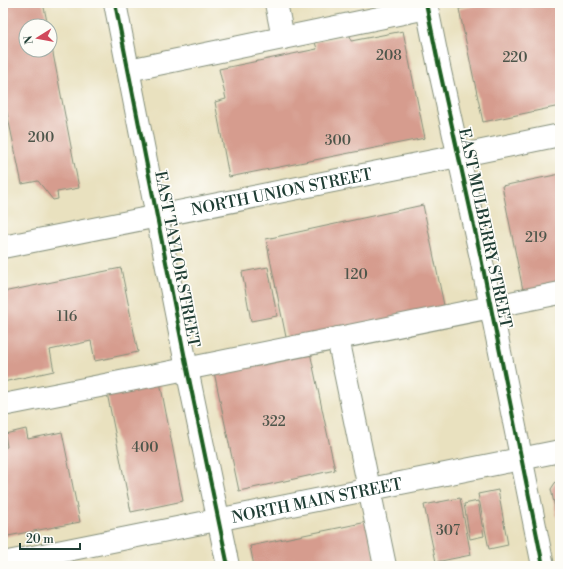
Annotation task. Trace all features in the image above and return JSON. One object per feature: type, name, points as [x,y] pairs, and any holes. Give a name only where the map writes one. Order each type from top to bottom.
[{"type":"street","name":"EAST TAYLOR STREET","points":[[115,3],[187,369],[228,566]]},
{"type":"street","points":[[276,3],[283,38]]},
{"type":"street","points":[[129,70],[283,38],[427,5]]},
{"type":"street","name":"EAST MULBERRY STREET","points":[[427,5],[491,307],[543,566]]},
{"type":"street","name":"NORTH UNION STREET","points":[[3,247],[560,135]]},
{"type":"street","points":[[3,405],[560,293]]},
{"type":"street","points":[[338,338],[385,566]]},
{"type":"street","name":"NORTH MAIN STREET","points":[[12,563],[560,451]]},
{"type":"building","points":[[3,3],[43,3],[46,18],[18,18],[18,58],[54,58],[79,188],[57,192],[58,199],[53,200],[38,181],[22,184],[3,94]]},
{"type":"building","points":[[487,3],[560,3],[560,106],[483,122],[459,9]]},
{"type":"building","points":[[403,31],[425,138],[229,177],[215,102],[226,99],[219,69],[317,49],[315,42],[350,35],[351,41]]},
{"type":"building","points":[[560,174],[560,288],[524,295],[502,186]]},
{"type":"building","points":[[423,205],[445,310],[287,342],[266,239]]},
{"type":"building","points":[[268,267],[277,316],[251,321],[242,272]]},
{"type":"building","points":[[121,268],[138,352],[95,361],[91,341],[50,350],[54,371],[3,382],[3,292]]},
{"type":"building","points":[[310,352],[335,470],[239,491],[214,372]]},
{"type":"building","points":[[160,382],[183,501],[131,512],[107,393]]},
{"type":"building","points":[[26,429],[28,439],[62,432],[80,522],[3,537],[3,448],[7,447],[5,434]]},
{"type":"building","points":[[560,479],[559,527],[551,489],[557,480]]},
{"type":"building","points":[[498,490],[508,545],[489,549],[478,494]]},
{"type":"building","points":[[460,498],[471,555],[436,562],[424,505]]},
{"type":"building","points":[[478,501],[484,536],[470,539],[464,504]]},
{"type":"building","points":[[367,522],[376,566],[254,566],[250,546]]},
{"type":"cycle path","points":[[115,3],[187,369],[228,566]]},
{"type":"cycle path","points":[[426,3],[481,258],[543,566]]}]
